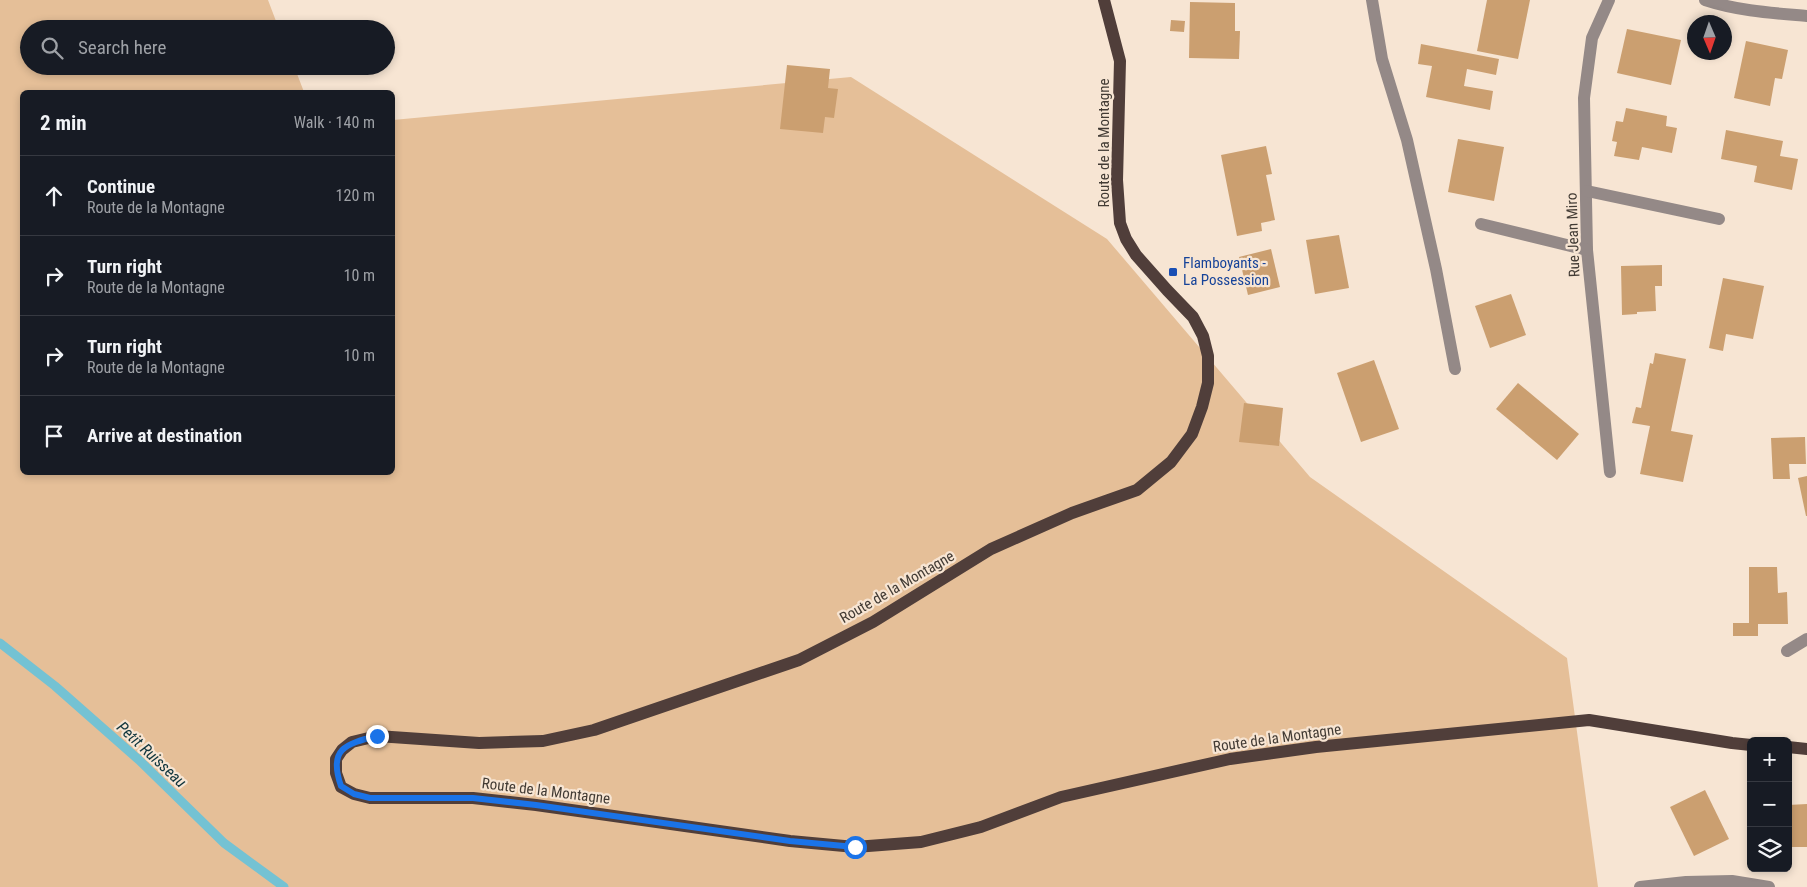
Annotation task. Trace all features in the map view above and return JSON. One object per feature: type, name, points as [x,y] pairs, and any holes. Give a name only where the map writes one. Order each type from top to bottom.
[{"type":"main road","name":"Route de la Montagne","points":[[1104,0],[1120,61],[1117,180],[1120,223],[1126,239],[1136,255],[1193,317],[1203,336],[1208,356],[1208,383],[1202,407],[1192,434],[1171,462],[1137,490],[1072,513],[992,549],[874,622],[799,660],[594,730],[543,741],[479,743],[377,736],[352,742],[342,750],[336,759],[336,773],[341,786],[354,794],[370,798],[473,798],[536,805],[790,841],[855,847],[921,842],[981,827],[1061,797],[1230,759],[1316,747],[1589,720],[1732,744],[1747,745]]},
{"type":"main road","points":[[1792,748],[1807,749]]},
{"type":"street","points":[[1372,0],[1382,59],[1407,140],[1434,260],[1455,370]]},
{"type":"street","name":"Rue Jean Miro","points":[[1609,0],[1592,38],[1584,98],[1587,250],[1610,472]]},
{"type":"street","points":[[1705,0],[1754,10],[1807,16]]},
{"type":"street","points":[[1587,191],[1719,219]]},
{"type":"street","points":[[1481,224],[1587,250]]},
{"type":"street","points":[[1787,651],[1807,639]]},
{"type":"street","points":[[1640,887],[1686,882],[1732,881],[1769,887]]},
{"type":"shaded area","points":[[0,0],[268,0],[276,20],[20,20],[20,75],[297,75],[303,90],[20,90],[20,475],[395,475],[395,120],[851,77],[1107,239],[1310,477],[1567,658],[1598,887],[0,887]]},
{"type":"building","points":[[1487,0],[1530,0],[1518,59],[1477,51]]},
{"type":"building","points":[[1190,2],[1235,3],[1235,31],[1240,31],[1239,59],[1189,58]]},
{"type":"building","points":[[1171,20],[1185,21],[1184,32],[1170,31]]},
{"type":"building","points":[[1627,29],[1681,40],[1671,85],[1617,73]]},
{"type":"building","points":[[1746,41],[1788,50],[1782,79],[1775,78],[1770,106],[1734,98]]},
{"type":"building","points":[[1421,44],[1499,59],[1496,75],[1467,69],[1464,86],[1493,91],[1490,110],[1426,97],[1432,66],[1418,64]]},
{"type":"building","points":[[787,65],[830,69],[828,88],[838,89],[834,118],[825,117],[823,133],[780,129]]},
{"type":"building","points":[[1626,108],[1667,116],[1666,126],[1677,128],[1672,153],[1642,147],[1639,160],[1614,156],[1617,142],[1612,141],[1616,121],[1623,122]]},
{"type":"building","points":[[1726,130],[1783,141],[1780,156],[1798,159],[1792,190],[1754,182],[1757,166],[1721,159]]},
{"type":"building","points":[[1458,139],[1504,147],[1494,201],[1448,192]]},
{"type":"building","points":[[1266,146],[1272,174],[1266,175],[1275,220],[1261,223],[1262,231],[1237,236],[1221,155]]},
{"type":"building","points":[[1339,235],[1349,288],[1315,294],[1306,240]]},
{"type":"building","points":[[1271,249],[1280,287],[1248,295],[1239,257]]},
{"type":"building","points":[[1662,265],[1662,286],[1655,286],[1656,311],[1622,315],[1621,266]]},
{"type":"building","points":[[1723,278],[1764,286],[1753,339],[1726,334],[1723,351],[1709,348]]},
{"type":"building","points":[[1511,294],[1526,335],[1490,348],[1475,306]]},
{"type":"building","points":[[1655,353],[1686,359],[1671,431],[1693,435],[1683,482],[1640,474],[1650,426],[1632,423],[1636,407],[1641,408],[1650,363],[1653,364]]},
{"type":"building","points":[[1374,360],[1399,429],[1361,442],[1337,373]]},
{"type":"building","points":[[1518,383],[1579,434],[1557,460],[1496,409]]},
{"type":"building","points":[[1244,403],[1283,408],[1279,446],[1239,442]]},
{"type":"building","points":[[1805,437],[1806,464],[1789,464],[1790,479],[1773,479],[1771,438]]},
{"type":"building","points":[[1807,476],[1807,516],[1806,516],[1798,478]]},
{"type":"building","points":[[1749,567],[1777,567],[1778,593],[1787,592],[1788,624],[1758,624],[1758,636],[1733,636],[1733,623],[1749,623]]},
{"type":"building","points":[[1705,790],[1729,839],[1694,856],[1670,807]]},
{"type":"building","points":[[1807,804],[1807,847],[1792,847],[1792,805]]},
{"type":"waterway","name":"Petit Ruisseau","points":[[0,643],[55,686],[139,760],[224,843],[284,887]]},
{"type":"place","name":"Flamboyants - La Possession","points":[[1173,272]]},
{"type":"route","points":[[377,736],[352,742],[342,750],[336,759],[336,773],[341,786],[354,794],[370,798],[473,798],[536,805],[790,841],[855,847]]}]
